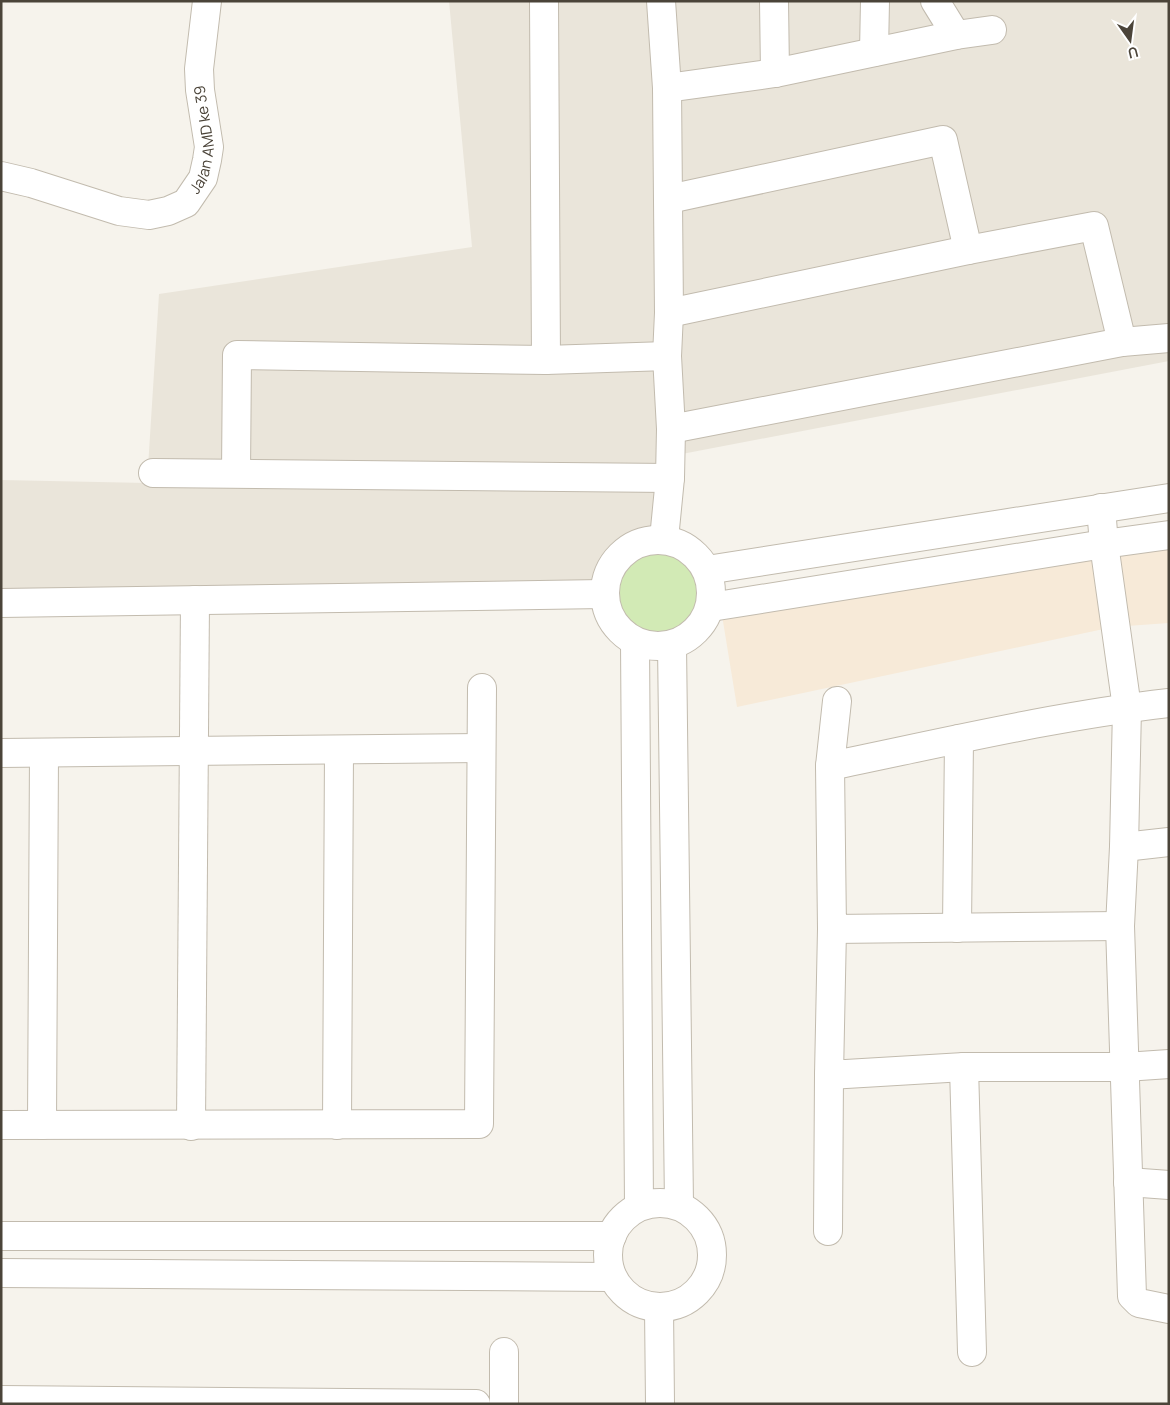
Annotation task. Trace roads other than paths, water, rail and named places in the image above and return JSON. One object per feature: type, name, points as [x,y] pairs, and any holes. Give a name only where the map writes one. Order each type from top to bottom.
[{"type":"street","name":"Jalan AMD ke 39","points":[[1,176],[31,183],[119,211],[149,215],[168,211],[186,203],[203,178],[207,160],[208,140],[200,90],[199,69],[207,1]]},
{"type":"street","points":[[544,1],[546,360]]},
{"type":"street","points":[[661,1],[667,88],[669,313],[666,356],[671,429],[670,478],[664,540]]},
{"type":"street","points":[[774,1],[775,74]]},
{"type":"street","points":[[874,52],[875,1]]},
{"type":"street","points":[[935,1],[956,35]]},
{"type":"street","points":[[667,88],[775,74],[956,35],[992,30]]},
{"type":"street","points":[[669,199],[943,140],[968,250]]},
{"type":"street","points":[[669,313],[968,250],[1094,226],[1122,342]]},
{"type":"street","points":[[671,429],[1122,342],[1169,338]]},
{"type":"street","points":[[236,474],[237,355],[546,360],[666,356]]},
{"type":"street","points":[[153,473],[670,478]]},
{"type":"street","points":[[707,570],[1169,498]]},
{"type":"street","points":[[1101,508],[1126,708],[1124,847],[1120,926],[1132,1296],[1139,1303],[1169,1309]]},
{"type":"street","points":[[711,607],[1169,535]]},
{"type":"street","points":[[664,540],[690,549],[707,570],[712,588],[711,607],[697,631],[672,645],[635,642],[612,622],[603,594],[612,564],[617,559],[634,544],[664,540]]},
{"type":"street","points":[[1,603],[603,594]]},
{"type":"street","points":[[191,1126],[196,600]]},
{"type":"street","points":[[635,642],[639,1206]]},
{"type":"street","points":[[672,645],[679,1205]]},
{"type":"street","points":[[1,1125],[479,1124],[482,688]]},
{"type":"street","points":[[828,1231],[832,928],[830,766],[837,701]]},
{"type":"street","points":[[830,766],[959,739],[1126,708],[1169,703]]},
{"type":"street","points":[[956,928],[959,739]]},
{"type":"street","points":[[1,754],[481,748]]},
{"type":"street","points":[[337,1125],[339,750]]},
{"type":"street","points":[[42,1125],[44,753]]},
{"type":"street","points":[[1124,847],[1169,842]]},
{"type":"street","points":[[832,928],[1120,926]]},
{"type":"street","points":[[829,1075],[964,1067],[1169,1064]]},
{"type":"street","points":[[964,1067],[972,1352]]},
{"type":"street","points":[[1128,1182],[1169,1185]]},
{"type":"street","points":[[659,1202],[679,1205],[702,1223],[713,1250],[710,1269],[708,1278],[688,1300],[659,1308],[631,1300],[611,1277],[606,1249],[617,1223],[639,1206],[659,1202]]},
{"type":"street","points":[[1,1236],[612,1236]]},
{"type":"street","points":[[1,1274],[611,1277]]},
{"type":"street","points":[[659,1308],[660,1404]]},
{"type":"street","points":[[504,1352],[504,1404]]},
{"type":"street","points":[[1,1400],[476,1404]]}]
